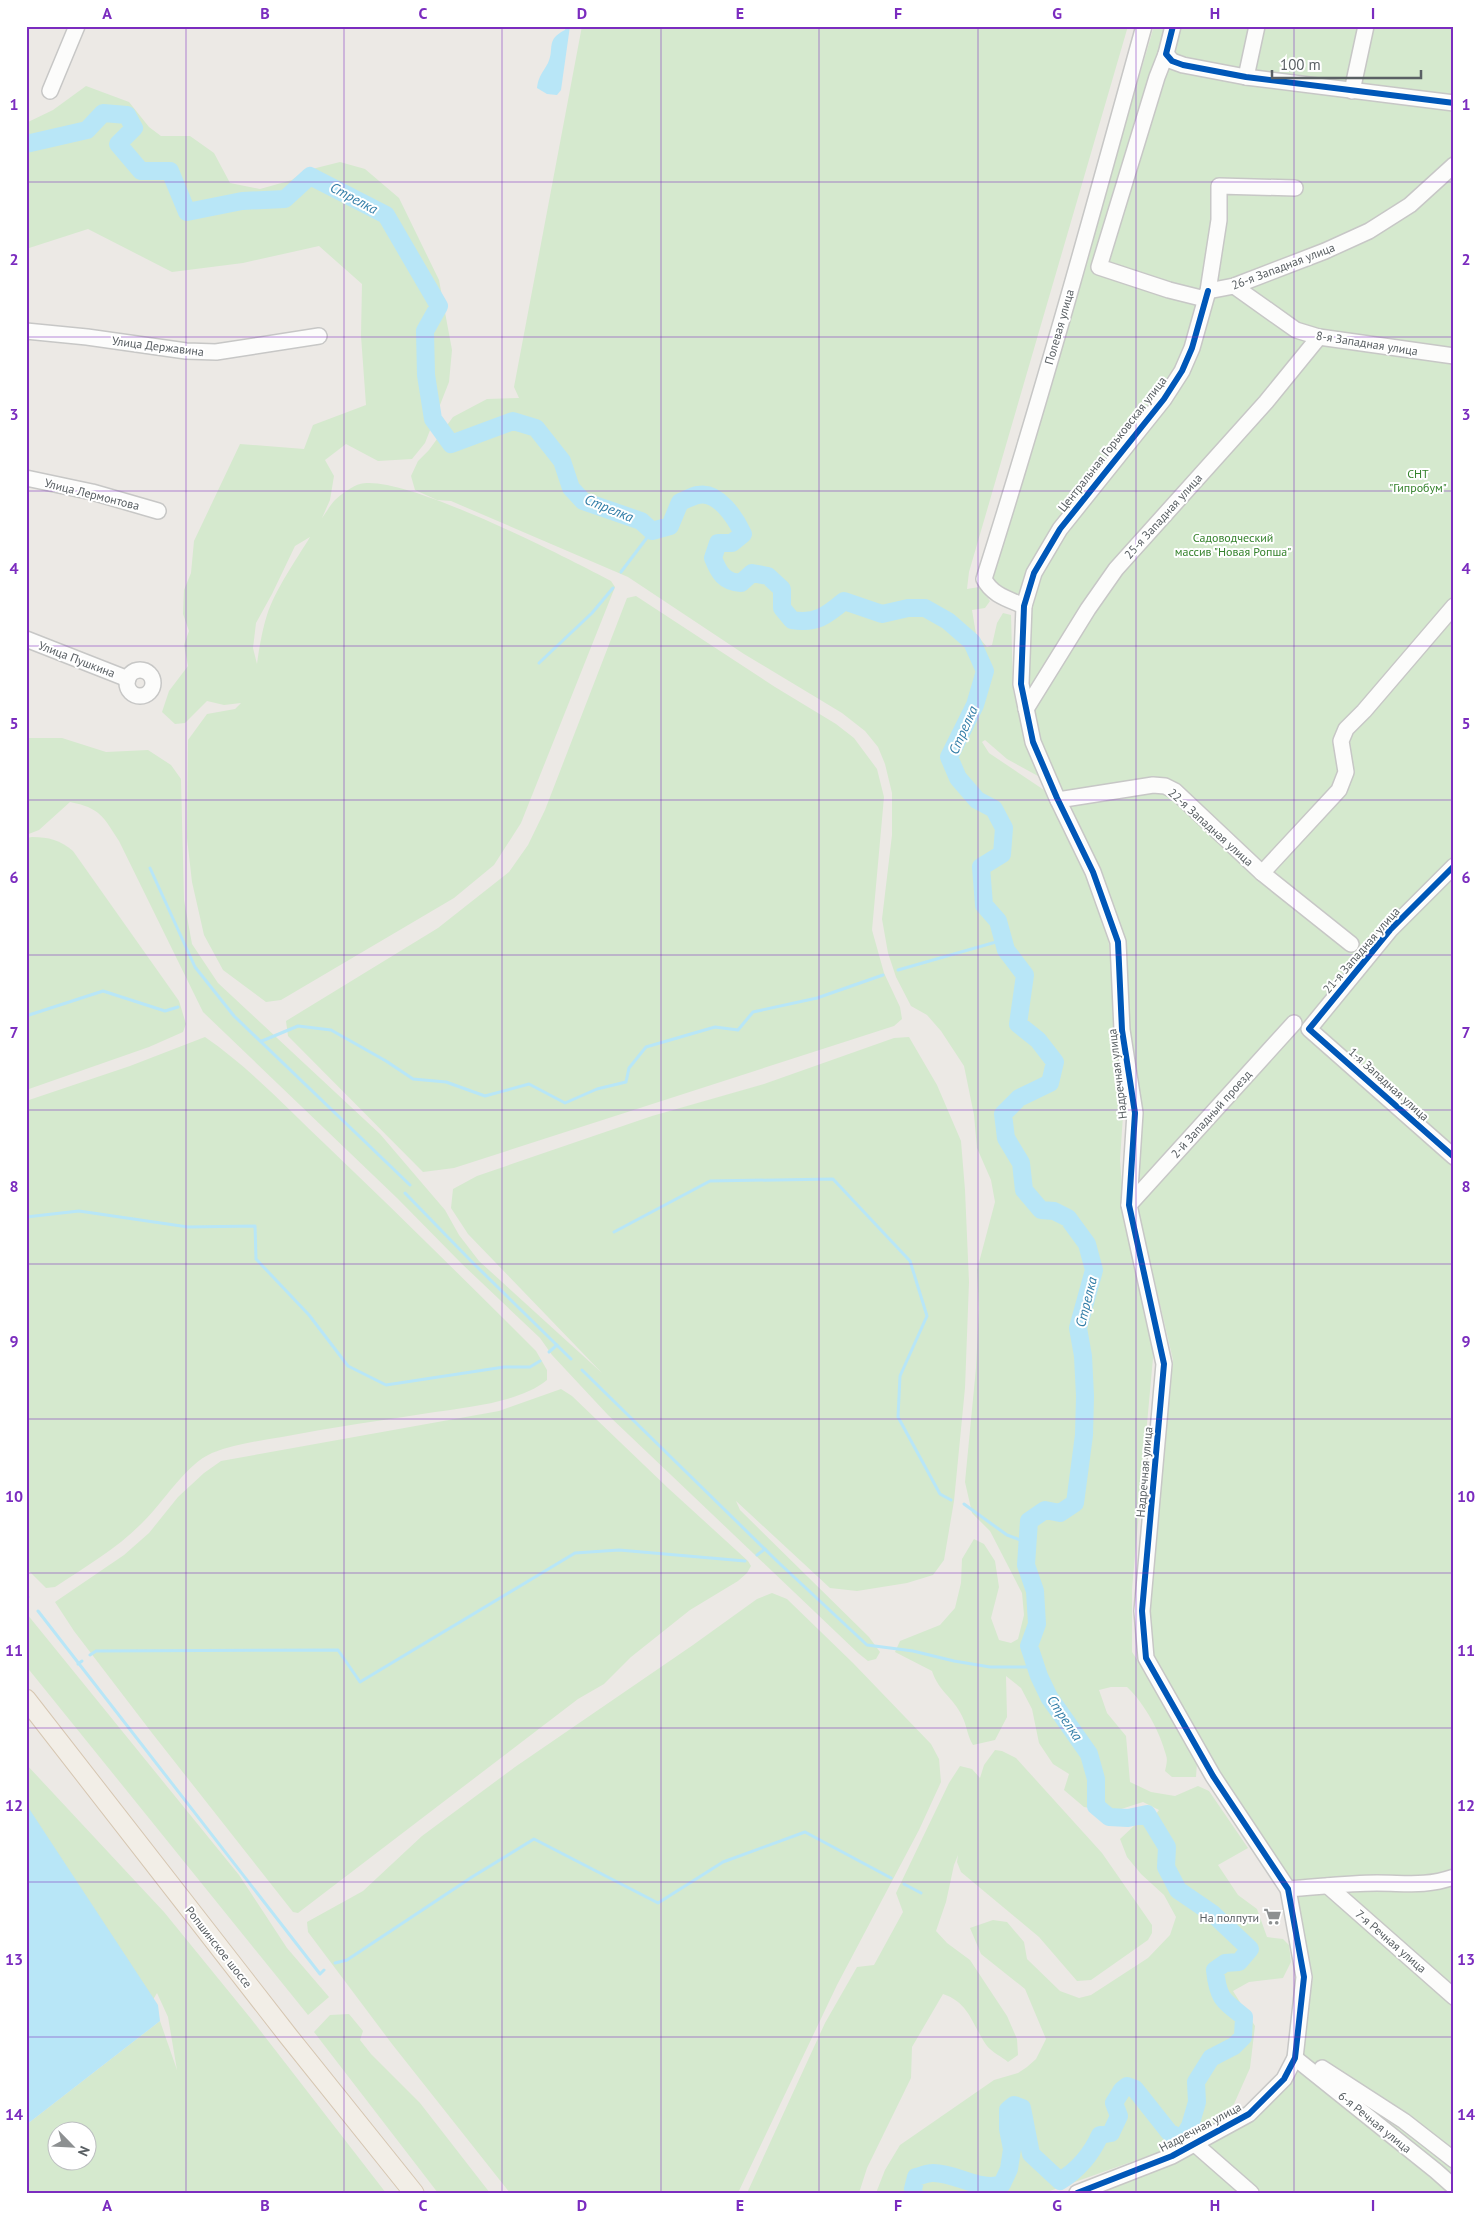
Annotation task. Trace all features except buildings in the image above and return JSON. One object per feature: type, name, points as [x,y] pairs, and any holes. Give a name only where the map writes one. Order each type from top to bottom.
[{"type":"main road","name":"Ропшинское шоссе","points":[[26,1700],[289,2037],[414,2193]]},
{"type":"street","points":[[50,91],[77,26]]},
{"type":"street","name":"Полевая улица","points":[[1024,606],[998,595],[989,588],[984,579],[1079,261],[1144,26]]},
{"type":"street","points":[[1173,26],[1166,54],[1157,77],[1099,267],[1168,290],[1206,295],[1219,220],[1219,186],[1295,188]]},
{"type":"street","points":[[1246,78],[1256,26]]},
{"type":"street","points":[[1352,91],[1366,26]]},
{"type":"street","points":[[1166,54],[1172,61],[1183,65],[1246,78],[1454,103]]},
{"type":"street","name":"26-я Западная улица","points":[[1206,295],[1324,251],[1369,231],[1410,205],[1454,165]]},
{"type":"street","name":"8-я Западная улица","points":[[1234,286],[1296,330],[1319,337],[1454,356]]},
{"type":"street","name":"Центральная Горьковская улица","points":[[1024,606],[1034,574],[1060,529],[1164,399],[1182,370],[1192,348],[1206,295]]},
{"type":"street","name":"Улица Державина","points":[[26,331],[87,337],[186,351],[216,352],[319,336]]},
{"type":"street","name":"25-я Западная улица","points":[[1026,710],[1088,608],[1116,569],[1266,402],[1319,337]]},
{"type":"street","name":"Улица Лермонтова","points":[[26,478],[92,492],[158,510]]},
{"type":"street","name":"Надречная улица","points":[[1024,606],[1021,684],[1034,742],[1058,800],[1093,872],[1118,942],[1122,1030],[1134,1113],[1129,1205],[1164,1364],[1142,1611],[1146,1658],[1213,1776],[1288,1889],[1304,1977],[1296,2055],[1284,2079],[1249,2114],[1172,2156],[1076,2193]]},
{"type":"street","name":"22-я Западная улица","points":[[1058,800],[1153,785],[1165,786],[1175,791],[1262,873],[1338,790],[1346,772],[1341,741],[1346,729],[1364,711],[1454,606]]},
{"type":"street","name":"Улица Пушкина","points":[[26,639],[128,679]]},
{"type":"street","name":"21-я Западная улица","points":[[1309,1029],[1390,930],[1454,866]]},
{"type":"street","points":[[1262,873],[1351,944]]},
{"type":"street","name":"2-й Западный проезд","points":[[1129,1205],[1294,1023]]},
{"type":"street","name":"1-я Западная улица","points":[[1309,1029],[1454,1157]]},
{"type":"street","points":[[1288,1889],[1378,1883],[1405,1885],[1437,1883],[1454,1878]]},
{"type":"street","name":"7-я Речная улица","points":[[1328,1886],[1454,1997]]},
{"type":"street","name":"6-я Речная улица","points":[[1296,2055],[1404,2121],[1454,2160]]},
{"type":"street","name":"6-я Речная улица","points":[[1296,2055],[1454,2187]]},
{"type":"street","points":[[1195,2144],[1251,2193]]},
{"type":"green space","points":[[582,26],[1128,26],[969,572],[967,589],[979,587],[990,601],[985,608],[972,610],[976,634],[987,647],[992,645],[997,623],[1003,613],[1011,615],[1013,689],[1027,748],[1038,776],[1007,759],[985,740],[982,742],[989,753],[1044,790],[1087,874],[1108,935],[1124,1101],[1120,1160],[1123,1201],[1152,1330],[1153,1358],[1132,1589],[1132,1652],[1164,1700],[1197,1763],[1196,1777],[1172,1777],[1165,1771],[1167,1757],[1156,1728],[1146,1710],[1127,1687],[1111,1687],[1099,1690],[1107,1713],[1126,1736],[1130,1782],[1151,1792],[1175,1796],[1198,1786],[1209,1791],[1248,1848],[1218,1865],[1238,1895],[1257,1909],[1267,1937],[1283,1939],[1289,1945],[1291,1962],[1283,1978],[1249,1982],[1233,1991],[1255,2026],[1250,2068],[1234,2104],[1209,2128],[1176,2146],[1044,2193],[876,2193],[885,2170],[900,2145],[994,2080],[1018,2073],[1027,2067],[1036,2059],[1046,2039],[1025,1989],[981,1954],[970,1928],[993,1920],[1007,1922],[1024,1942],[1027,1959],[1060,1991],[1079,1998],[1091,1995],[1148,1958],[1170,1935],[1176,1917],[1164,1895],[1141,1874],[1127,1857],[1120,1839],[1136,1824],[1149,1823],[1159,1810],[1143,1802],[1112,1812],[1084,1807],[1064,1790],[1069,1774],[1053,1764],[1039,1743],[1032,1709],[1021,1688],[1006,1676],[1007,1717],[995,1740],[973,1745],[958,1709],[938,1684],[932,1671],[895,1652],[900,1641],[940,1625],[955,1608],[961,1583],[962,1559],[974,1539],[984,1544],[995,1561],[999,1587],[991,1618],[999,1640],[1011,1643],[1018,1639],[1024,1615],[1022,1593],[990,1531],[972,1513],[965,1482],[976,1368],[979,1308],[977,1270],[995,1202],[991,1180],[977,1148],[974,1115],[964,1066],[941,1031],[927,1015],[911,1006],[896,977],[888,953],[882,919],[892,835],[892,793],[885,764],[878,747],[865,731],[842,713],[744,654],[628,577],[451,501],[437,500],[415,490],[411,476],[418,461],[429,450],[453,417],[487,399],[519,398],[514,387]]},
{"type":"green space","name":"Садоводческий массив \"Новая Ропша\"","points":[[1154,26],[1454,26],[1454,2193],[1100,2193],[1176,2163],[1253,2120],[1302,2060],[1313,1977],[1299,1919],[1293,1882],[1218,1769],[1153,1656],[1150,1608],[1173,1360],[1136,1201],[1126,939],[1099,870],[1056,782],[1040,740],[1027,683],[1023,614],[992,581]]},
{"type":"green space","points":[[86,86],[129,102],[149,127],[161,136],[190,136],[214,153],[230,183],[260,189],[292,180],[304,171],[340,162],[365,169],[399,198],[439,280],[452,350],[449,382],[425,443],[412,459],[378,461],[346,444],[325,460],[334,476],[330,500],[322,518],[335,500],[360,484],[381,484],[411,491],[447,504],[524,537],[611,581],[615,587],[521,823],[494,865],[454,898],[281,1000],[266,1002],[223,970],[204,935],[192,882],[187,838],[188,740],[207,714],[235,709],[241,703],[224,705],[207,701],[185,723],[175,724],[162,712],[169,691],[188,666],[184,645],[189,631],[183,614],[184,590],[191,573],[194,541],[240,444],[304,449],[313,425],[366,405],[361,336],[362,284],[319,246],[243,263],[172,272],[88,229],[26,249],[26,123],[53,110]],"holes":[[[310,537],[280,585],[271,605],[264,627],[257,664],[253,648],[256,623],[295,546]]]},
{"type":"green space","points":[[636,596],[775,687],[836,724],[854,738],[877,769],[884,797],[872,930],[884,973],[900,1007],[902,1019],[894,1026],[454,1168],[423,1172],[288,1036],[286,1021],[438,928],[509,872],[528,845],[545,810],[627,598]]},
{"type":"green space","points":[[26,738],[62,738],[106,752],[148,750],[171,765],[181,779],[184,900],[192,944],[218,983],[380,1134],[445,1210],[459,1235],[479,1261],[602,1373],[468,1234],[451,1208],[453,1189],[477,1176],[652,1116],[764,1084],[894,1038],[909,1037],[937,1085],[961,1141],[965,1190],[969,1282],[965,1388],[954,1501],[944,1560],[933,1575],[907,1583],[857,1591],[830,1588],[736,1501],[740,1510],[869,1637],[880,1652],[876,1659],[868,1661],[858,1653],[608,1415],[552,1355],[540,1338],[203,1012],[119,841],[100,814],[88,807],[70,802],[39,830],[26,835]]},
{"type":"green space","points":[[26,838],[54,840],[64,844],[73,851],[179,1001],[186,1024],[183,1032],[149,1047],[26,1090]]},
{"type":"green space","points":[[205,1037],[222,1049],[268,1089],[536,1351],[547,1370],[547,1380],[523,1394],[494,1402],[255,1441],[212,1453],[202,1458],[193,1466],[151,1514],[123,1540],[55,1587],[46,1588],[26,1568],[26,1101],[130,1066]]},
{"type":"green space","points":[[561,1389],[572,1396],[748,1561],[751,1566],[747,1573],[738,1581],[690,1610],[631,1657],[604,1684],[578,1699],[298,1913],[293,1912],[152,1733],[74,1631],[55,1602],[124,1555],[149,1533],[178,1497],[204,1473],[221,1461],[499,1411]]},
{"type":"green space","points":[[772,1593],[787,1599],[853,1663],[931,1744],[939,1759],[941,1782],[919,1830],[837,1985],[738,2193],[510,2193],[392,2044],[308,1932],[307,1922],[363,1891],[422,1836],[515,1767],[757,1599]]},
{"type":"green space","points":[[27,1614],[239,1875],[287,1948],[329,1997],[308,2015],[26,1666]]},
{"type":"green space","points":[[995,1750],[1002,1751],[1016,1758],[1102,1853],[1152,1925],[1152,1933],[1148,1940],[1091,1980],[1077,1981],[1039,1937],[961,1872],[957,1862],[958,1855],[946,1902],[936,1931],[947,1943],[970,1960],[1007,2016],[1017,2039],[1018,2055],[1008,2062],[987,2046],[965,2009],[952,1998],[943,1994],[912,2047],[911,2078],[867,2168],[859,2193],[747,2193],[825,2023],[857,1967],[874,1965],[903,1912],[896,1893],[949,1783],[960,1766],[972,1769],[980,1778],[984,1765]]},
{"type":"green space","points":[[26,1764],[164,1912],[252,2020],[386,2193],[26,2193],[26,2125],[160,2021],[177,2070],[168,2017],[157,1993],[148,2008],[26,2100]]},
{"type":"green space","points":[[349,2014],[363,2031],[360,2040],[371,2054],[420,2103],[490,2193],[438,2193],[314,2032],[330,2015]]},
{"type":"water","points":[[566,26],[570,26],[561,90],[557,95],[547,94],[537,88],[538,81],[550,58],[555,37],[565,30]]},
{"type":"water","points":[[26,1804],[158,2005],[160,2021],[26,2125]]},
{"type":"waterway","name":"Стрелка","points":[[26,144],[87,130],[103,113],[127,115],[134,128],[118,144],[141,171],[170,171],[187,212],[242,201],[285,199],[310,176],[386,215],[439,306],[425,331],[426,375],[433,419],[451,444],[513,421],[536,428],[562,461],[571,488],[583,501],[641,521],[652,531],[670,526],[680,502],[698,495],[712,497],[719,501],[731,514],[743,534],[732,543],[718,543],[713,558],[726,579],[741,583],[752,573],[768,576],[782,589],[782,608],[792,620],[808,621],[820,618],[844,601],[882,614],[908,608],[925,608],[948,621],[972,642],[985,671],[975,705],[949,757],[958,778],[977,800],[994,809],[1004,828],[1002,854],[981,867],[984,905],[998,921],[1006,950],[1025,975],[1018,1024],[1038,1040],[1055,1062],[1050,1083],[1019,1098],[1003,1114],[1006,1138],[1021,1163],[1024,1190],[1041,1210],[1054,1211],[1068,1218],[1087,1244],[1094,1270],[1078,1328],[1083,1356],[1085,1396],[1084,1435],[1075,1503],[1060,1513],[1045,1510],[1029,1521],[1026,1565],[1035,1591],[1037,1624],[1029,1646],[1039,1676],[1049,1697],[1089,1754],[1096,1779],[1096,1806],[1109,1817],[1128,1818],[1147,1814],[1167,1847],[1166,1867],[1178,1890],[1213,1914],[1250,1949],[1239,1962],[1225,1963],[1215,1970],[1222,1998],[1244,2017],[1243,2037],[1234,2046],[1211,2058],[1196,2082],[1197,2102],[1190,2126],[1184,2136],[1176,2136],[1169,2132],[1135,2089],[1127,2086],[1122,2090],[1114,2103],[1119,2116],[1111,2133],[1100,2135],[1083,2161],[1073,2172],[1060,2181],[1031,2154],[1022,2108],[1014,2105],[1008,2110],[1008,2129],[1012,2149],[1009,2169],[1002,2184],[985,2186],[950,2175],[930,2173],[916,2177],[914,2193]]},
{"type":"waterway","points":[[621,572],[652,531]]},
{"type":"waterway","points":[[539,663],[592,613],[613,588]]},
{"type":"waterway","points":[[150,868],[195,967],[234,1016],[410,1185]]},
{"type":"waterway","points":[[898,970],[1003,940]]},
{"type":"waterway","points":[[262,1041],[298,1026],[331,1030],[386,1061],[413,1079],[446,1082],[485,1096],[529,1084],[565,1103],[597,1089],[626,1082],[629,1068],[646,1047],[715,1027],[738,1030],[753,1012],[817,998],[883,975]]},
{"type":"waterway","points":[[26,1016],[103,991],[165,1011],[178,1007]]},
{"type":"waterway","points":[[614,1232],[710,1181],[833,1179],[910,1261],[927,1316],[900,1376],[898,1417],[940,1494],[951,1500]]},
{"type":"waterway","points":[[405,1193],[571,1359]]},
{"type":"waterway","points":[[26,1217],[79,1211],[188,1227],[255,1226],[256,1259],[309,1315],[348,1366],[386,1385],[504,1367],[530,1367],[540,1361]]},
{"type":"waterway","points":[[549,1352],[557,1345]]},
{"type":"waterway","points":[[582,1370],[778,1562],[867,1645],[913,1651],[990,1667],[1036,1667]]},
{"type":"waterway","points":[[964,1504],[1007,1535],[1026,1542]]},
{"type":"waterway","points":[[757,1555],[765,1549]]},
{"type":"waterway","points":[[90,1655],[96,1651],[338,1650],[360,1682],[575,1553],[619,1550],[745,1561]]},
{"type":"waterway","points":[[38,1611],[320,1974],[324,1970]]},
{"type":"waterway","points":[[78,1664],[82,1661]]},
{"type":"waterway","points":[[335,1963],[347,1960],[472,1877],[534,1839],[658,1903],[723,1862],[805,1832],[891,1878]]},
{"type":"waterway","points":[[904,1884],[921,1893]]},
{"type":"cycle path","points":[[1173,26],[1166,54],[1172,61],[1183,65],[1246,77],[1454,103]]},
{"type":"cycle path","points":[[1077,2193],[1172,2156],[1249,2114],[1284,2079],[1295,2058],[1304,1977],[1288,1889],[1213,1776],[1146,1658],[1142,1611],[1164,1364],[1129,1205],[1135,1113],[1122,1030],[1118,942],[1093,872],[1057,798],[1033,742],[1021,684],[1024,606],[1034,573],[1060,529],[1164,399],[1182,371],[1192,348],[1208,291]]},
{"type":"cycle path","points":[[1454,866],[1390,930],[1309,1029],[1454,1157]]},
{"type":"place","name":"На полпути","points":[[1273,1917]]},
{"type":"park label","name":"СНТ \"Гипробум\"","points":[[1418,480]]}]
